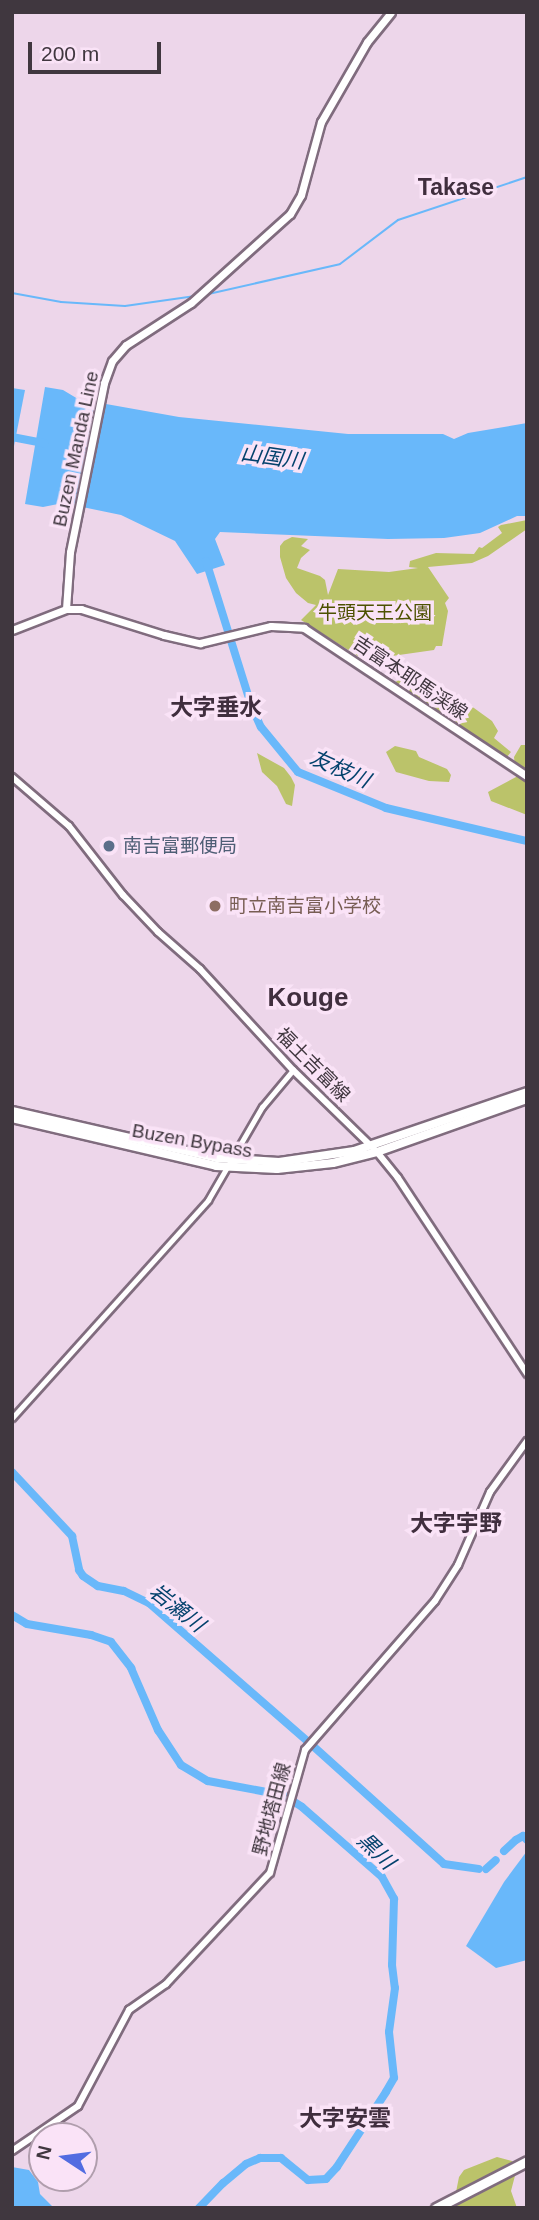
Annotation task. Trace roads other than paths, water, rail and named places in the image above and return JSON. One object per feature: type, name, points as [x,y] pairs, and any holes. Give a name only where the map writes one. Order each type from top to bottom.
[{"type":"highway","name":"Buzen Bypass","points":[[12,1111],[231,1164],[307,1160],[369,1145],[527,1092]]},
{"type":"highway","name":"Buzen Bypass","points":[[12,1118],[231,1164],[308,1167],[377,1153],[527,1099]]},
{"type":"highway","points":[[436,2208],[527,2161]]},
{"type":"main road","name":"Buzen Manda Line","points":[[66,609],[69,560],[103,387],[113,360],[126,345],[191,303],[290,214],[301,195],[321,122],[373,32],[390,12]]},
{"type":"main road","points":[[12,630],[66,609]]},
{"type":"main road","name":"吉富本耶馬渓線","points":[[66,609],[81,609],[164,635],[200,643],[259,628],[288,625],[320,637],[527,776]]},
{"type":"main road","name":"福土吉富線","points":[[12,777],[69,826],[124,895],[158,932],[200,969],[293,1070],[377,1153],[398,1178],[527,1374]]},
{"type":"main road","name":"野地塔田線","points":[[12,2151],[78,2106],[128,2010],[166,1983],[271,1873],[305,1750],[435,1601],[458,1565],[486,1499],[527,1441]]},
{"type":"street","points":[[12,1418],[208,1200],[262,1108],[293,1070]]},
{"type":"water","points":[[45,387],[63,390],[78,399],[179,417],[348,434],[443,434],[454,439],[468,433],[527,423],[527,516],[517,516],[480,533],[444,538],[388,539],[220,532],[215,539],[225,565],[197,574],[175,541],[121,515],[63,503],[43,507],[25,504]]},
{"type":"water","points":[[12,388],[25,390],[12,456]]},
{"type":"water","points":[[527,1851],[527,1960],[496,1968],[466,1946],[504,1882]]},
{"type":"water","points":[[12,2167],[28,2170],[28,2192],[40,2192],[54,2208],[12,2208]]},
{"type":"waterway","points":[[204,295],[340,264],[398,220],[527,177]]},
{"type":"waterway","points":[[12,293],[61,302],[125,306],[195,296]]},
{"type":"waterway","name":"山国川","points":[[12,437],[44,443]]},
{"type":"waterway","name":"友枝川","points":[[206,561],[251,705],[261,727],[298,772],[386,808],[527,841]]},
{"type":"waterway","name":"岩瀬川","points":[[12,1472],[72,1536],[79,1570],[83,1576],[98,1586],[124,1591],[149,1603],[307,1741]]},
{"type":"waterway","name":"黒川","points":[[12,1615],[27,1624],[91,1635],[111,1642],[131,1668],[158,1730],[181,1765],[208,1781],[283,1795],[302,1807],[382,1877],[394,1899],[392,1965],[395,1988],[389,2032],[394,2078],[386,2092],[337,2167],[326,2179],[308,2180],[281,2158],[260,2158],[246,2164],[199,2208]]},
{"type":"waterway","name":"岩瀬川","points":[[313,1746],[444,1864],[479,1869]]},
{"type":"waterway","name":"岩瀬川","points":[[504,1851],[523,1836],[527,1840]]},
{"type":"waterway","name":"岩瀬川","points":[[486,1869],[496,1860]]},
{"type":"place","name":"南吉富郵便局","points":[[109,846]]},
{"type":"place","name":"町立南吉富小学校","points":[[215,906]]},
{"type":"district","name":"Takase","points":[[456,187]]},
{"type":"district","name":"大字垂水","points":[[216,707]]},
{"type":"district","name":"Kouge","points":[[308,998]]},
{"type":"district","name":"大字宇野","points":[[456,1523]]},
{"type":"district","name":"大字安雲","points":[[345,2118]]},
{"type":"park label","name":"牛頭天王公園","points":[[375,613]]}]
